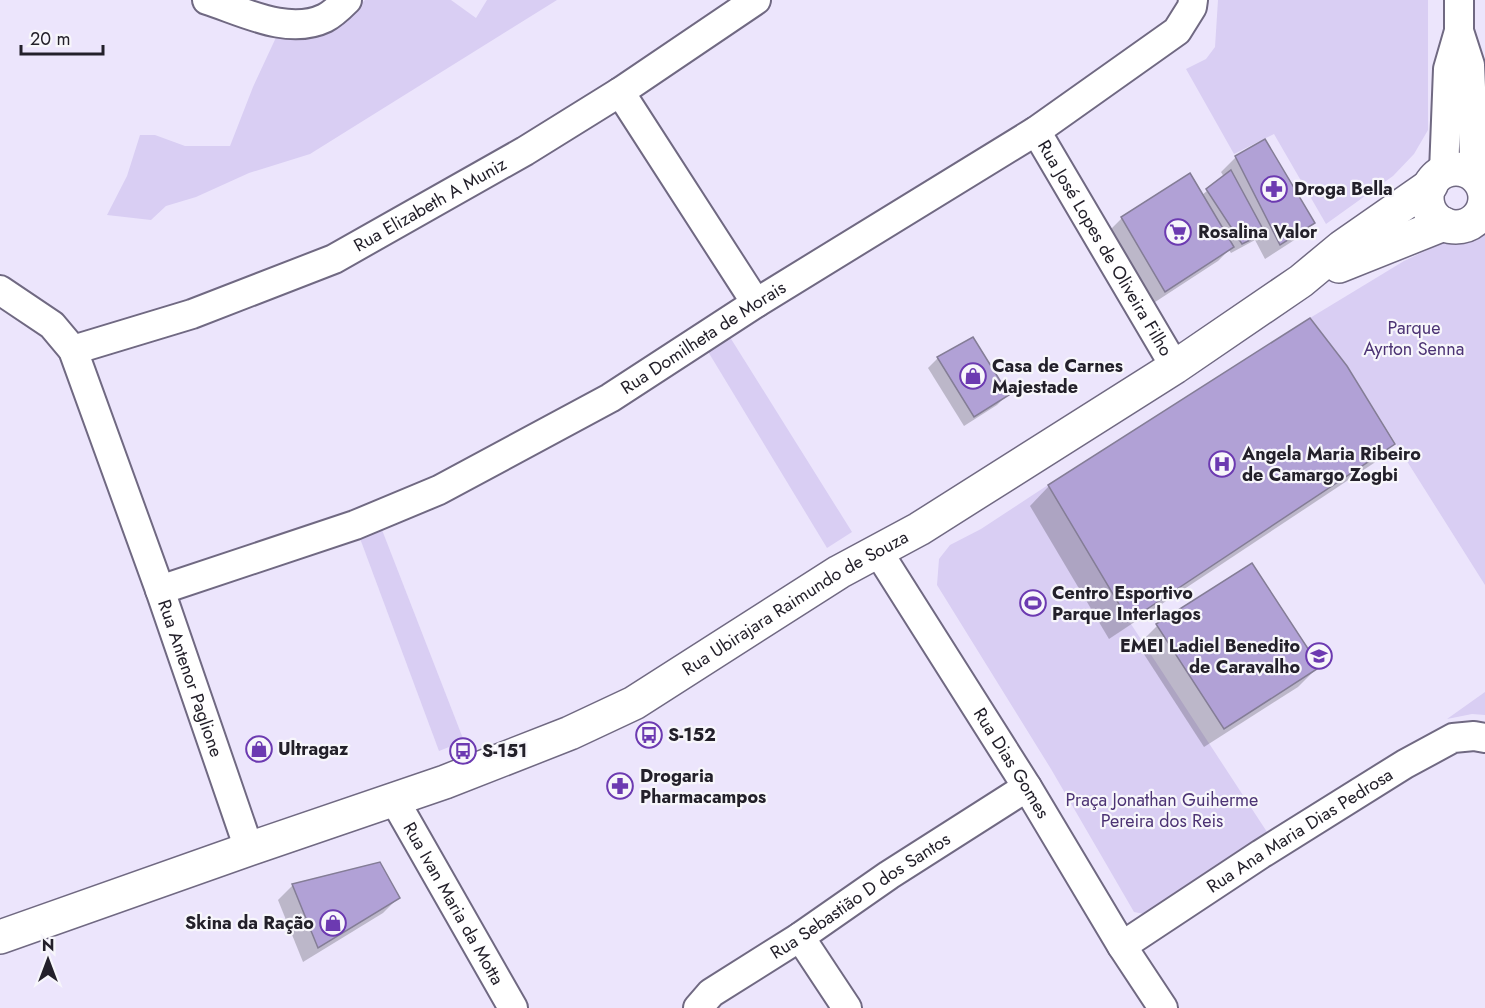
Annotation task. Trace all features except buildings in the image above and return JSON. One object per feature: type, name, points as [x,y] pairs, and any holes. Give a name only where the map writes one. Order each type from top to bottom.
[{"type":"main road","points":[[1444,224],[1437,219],[1428,203],[1428,194],[1462,179],[1484,190],[1485,200],[1481,217]]},
{"type":"main road","name":"Rua Ubirajara Raimundo de Souza","points":[[249,849],[395,801],[570,733],[634,703],[839,572],[919,529],[1175,367],[1301,281],[1342,247],[1462,179]]},
{"type":"main road","name":"Rua Ubirajara Raimundo de Souza","points":[[1301,281],[1444,224],[1452,227],[1462,226],[1481,217]]},
{"type":"main road","points":[[1,934],[249,849]]},
{"type":"street","points":[[207,0],[280,24],[303,23],[326,18],[347,0]]},
{"type":"street","name":"Rua Elizabeth A Muniz","points":[[73,350],[192,314],[334,259],[525,151],[620,92],[756,0]]},
{"type":"street","name":"Rua Domilheta de Morais","points":[[160,590],[355,525],[439,490],[610,398],[756,303],[1036,131],[1177,31],[1192,7],[1193,0]]},
{"type":"street","points":[[1459,0],[1459,31],[1470,65],[1474,155],[1462,179]]},
{"type":"street","points":[[620,92],[756,303]]},
{"type":"street","name":"Rua José Lopes de Oliveira Filho","points":[[1036,131],[1175,367]]},
{"type":"street","name":"Rua Antenor Paglione","points":[[0,290],[52,325],[73,350],[160,590],[249,849]]},
{"type":"street","name":"Rua Dias Gomes","points":[[877,550],[1027,787],[1162,1008]]},
{"type":"street","name":"Rua Ana Maria Dias Pedrosa","points":[[1122,945],[1405,764],[1453,738],[1474,736],[1485,738]]},
{"type":"street","name":"Rua Sebastião D dos Santos","points":[[698,1008],[711,993],[1027,787]]},
{"type":"street","name":"Rua Ivan Maria da Motta","points":[[395,801],[513,1008]]},
{"type":"street","points":[[800,937],[847,1008]]},
{"type":"green space","points":[[365,0],[451,0],[476,18],[487,0],[557,0],[310,154],[249,173],[196,197],[166,206],[151,220],[107,215],[127,176],[140,135],[155,135],[185,146],[230,146],[253,87],[279,31],[352,12]]},
{"type":"green space","points":[[1218,0],[1428,0],[1428,130],[1414,154],[1393,176],[1326,224],[1274,134],[1234,154],[1186,69],[1206,59],[1215,47]]},
{"type":"green space","name":"Parque Ayrton Senna","points":[[1485,228],[1485,585],[1347,366],[1310,318],[1404,261],[1446,241]]},
{"type":"green space","points":[[723,326],[852,532],[827,548],[701,340]]},
{"type":"green space","name":"Praça Jonathan Guiherme Pereira dos Reis","points":[[1048,485],[1129,621],[1269,835],[1144,914],[1134,912],[1051,769],[937,585],[939,559],[950,545],[981,529]]},
{"type":"green space","points":[[377,517],[464,741],[439,751],[355,525]]},
{"type":"green space","points":[[1485,692],[1485,715],[1472,714],[1447,719]]},
{"type":"place","name":"Droga Bella","points":[[1274,189]]},
{"type":"place","name":"Rosalina Valor","points":[[1178,232]]},
{"type":"place","name":"Casa de Carnes Majestade","points":[[973,376]]},
{"type":"place","name":"Angela Maria Ribeiro de Camargo Zogbi","points":[[1222,464]]},
{"type":"place","name":"Centro Esportivo Parque Interlagos","points":[[1033,603]]},
{"type":"place","name":"EMEI Ladiel Benedito de Caravalho","points":[[1319,656]]},
{"type":"place","name":"S-152","points":[[649,735]]},
{"type":"place","name":"Ultragaz","points":[[259,749]]},
{"type":"place","name":"S-151","points":[[463,751]]},
{"type":"place","name":"Drogaria Pharmacampos","points":[[620,786]]},
{"type":"place","name":"Skina da Ração","points":[[333,923]]}]
